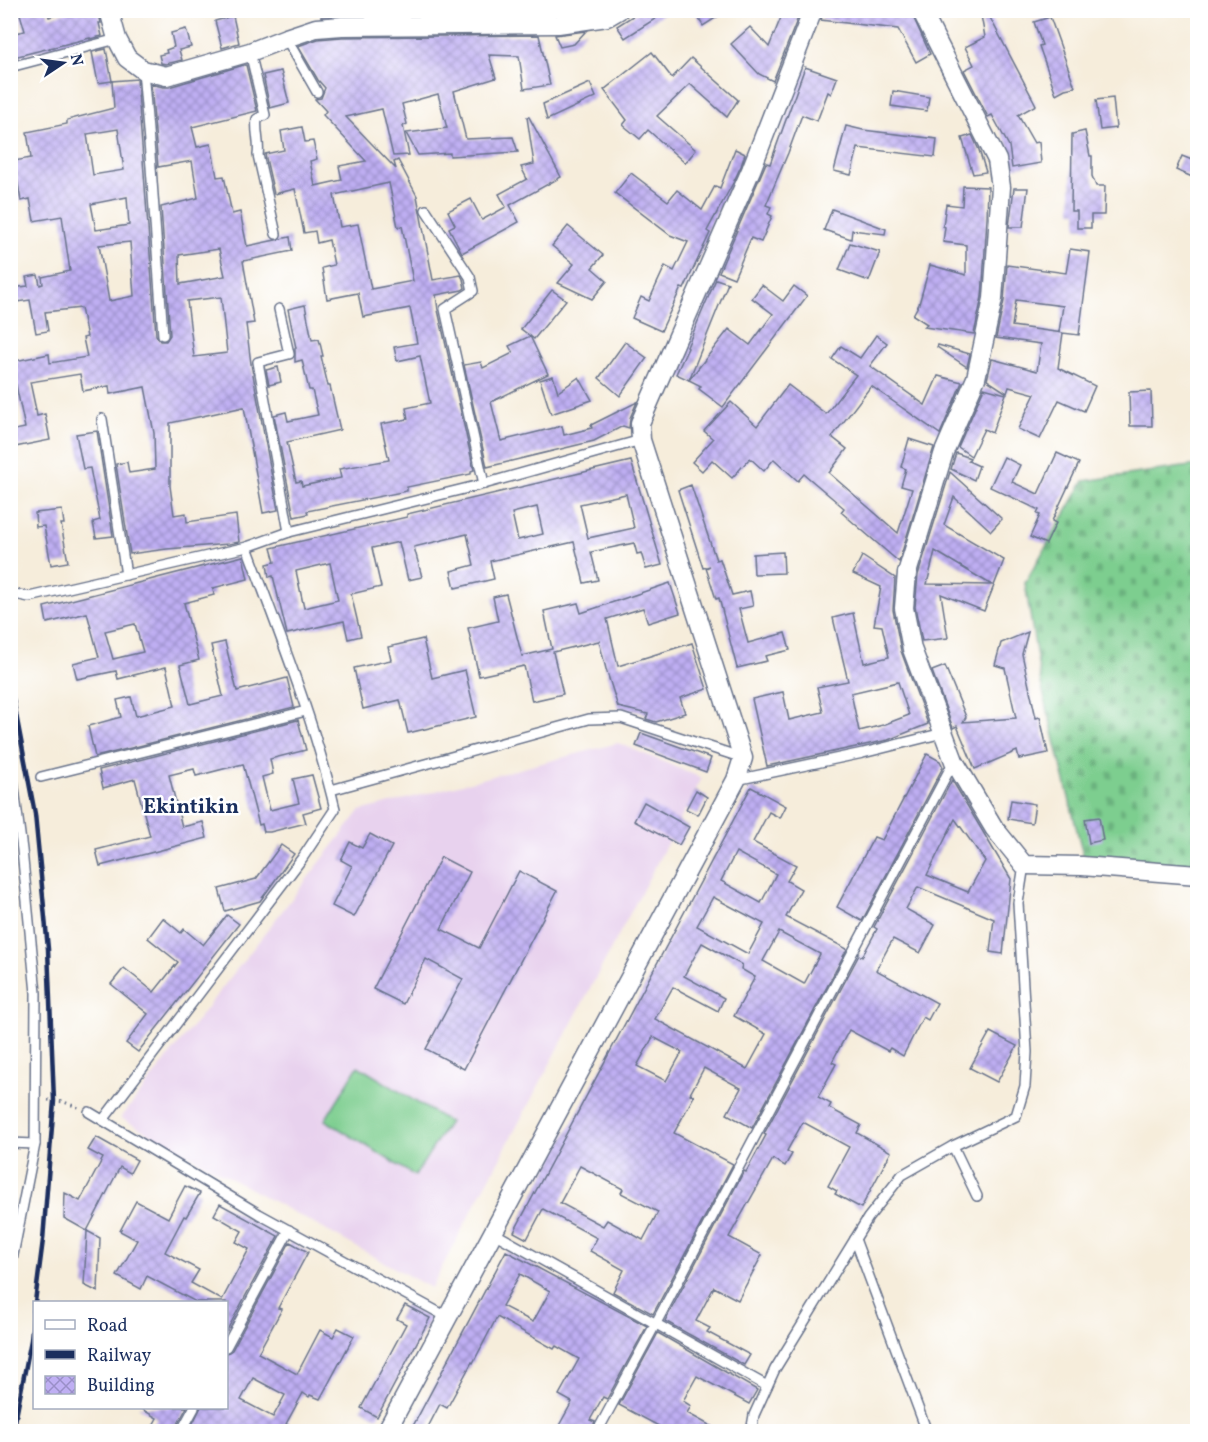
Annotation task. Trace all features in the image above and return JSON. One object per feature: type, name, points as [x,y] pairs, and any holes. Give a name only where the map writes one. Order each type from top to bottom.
[{"type":"street","points":[[109,10],[117,39],[127,58],[142,70],[166,76],[250,52],[316,28],[558,24],[607,17],[619,10]]},
{"type":"street","points":[[386,1431],[736,780],[743,758],[641,440],[640,423],[751,170],[813,10]]},
{"type":"street","points":[[921,10],[997,160],[1001,187],[993,299],[976,378],[944,452],[907,573],[904,608],[912,650],[954,761],[994,828],[1024,865],[1082,866],[1197,875]]},
{"type":"lane","points":[[286,38],[317,92]]},
{"type":"lane","points":[[10,67],[117,39]]},
{"type":"lane","points":[[250,52],[265,115],[256,119],[258,155],[276,234]]},
{"type":"lane","points":[[142,70],[152,167],[163,335]]},
{"type":"lane","points":[[426,210],[470,277],[473,291],[445,309],[484,484]]},
{"type":"lane","points":[[279,309],[289,354],[258,362],[289,532]]},
{"type":"lane","points":[[102,419],[126,576]]},
{"type":"lane","points":[[10,593],[29,597],[247,547],[289,532],[484,484],[641,440]]},
{"type":"lane","points":[[103,1120],[296,866],[336,809],[306,711],[247,547]]},
{"type":"lane","points":[[41,777],[306,711]]},
{"type":"lane","points":[[331,790],[589,718],[621,718],[743,758]]},
{"type":"lane","points":[[736,780],[864,753],[943,733]]},
{"type":"lane","points":[[10,757],[22,849],[36,993],[35,1144],[10,1270]]},
{"type":"lane","points":[[597,1431],[954,761]]},
{"type":"lane","points":[[750,1431],[754,1415],[775,1370],[867,1218],[902,1175],[953,1146],[1016,1116],[1024,1086],[1027,1052],[1018,903],[1024,865]]},
{"type":"lane","points":[[89,1112],[259,1214],[447,1317]]},
{"type":"lane","points":[[10,1143],[35,1144]]},
{"type":"lane","points":[[953,1146],[977,1196]]},
{"type":"lane","points":[[228,1343],[289,1230]]},
{"type":"lane","points":[[492,1232],[767,1386]]},
{"type":"lane","points":[[855,1239],[927,1431]]},
{"type":"lane","points":[[181,1431],[193,1409]]},
{"type":"path","points":[[35,1099],[64,1102],[89,1112]]},
{"type":"shaded area","points":[[618,743],[702,778],[431,1288],[121,1118],[360,811]]},
{"type":"green space","points":[[1197,465],[1197,868],[1084,859],[1041,683],[1025,583],[1084,481]]},
{"type":"green space","points":[[358,1066],[449,1122],[415,1176],[325,1120]]},
{"type":"building","points":[[33,10],[47,10],[49,17],[73,10],[98,10],[102,36],[10,58],[10,34],[25,31],[20,14]]},
{"type":"building","points":[[320,10],[533,10],[534,13],[321,16]]},
{"type":"building","points":[[642,10],[669,10],[625,38],[617,26]]},
{"type":"building","points":[[694,10],[728,10],[703,26]]},
{"type":"building","points":[[784,10],[801,10],[773,81],[759,74],[731,44],[750,27],[769,47]]},
{"type":"building","points":[[824,10],[880,10],[902,14],[910,10],[930,54],[916,62],[898,29],[821,20]]},
{"type":"building","points":[[980,10],[986,10],[1036,105],[1018,115],[1034,143],[1039,142],[1041,163],[1012,168],[1009,146],[992,115],[988,117],[964,70],[974,65],[965,47],[985,37]]},
{"type":"building","points":[[233,16],[239,43],[222,48],[215,21]]},
{"type":"building","points":[[1050,17],[1075,87],[1056,94],[1039,46],[1042,45],[1034,22]]},
{"type":"building","points":[[186,29],[191,47],[179,50],[182,60],[161,63],[159,55],[167,53],[166,50],[174,47],[171,33]]},
{"type":"building","points":[[586,31],[574,44],[560,47],[555,35]]},
{"type":"building","points":[[539,35],[550,85],[524,89],[519,56],[489,55],[496,78],[454,91],[466,139],[513,137],[518,152],[450,156],[450,153],[418,155],[406,133],[447,128],[438,94],[402,104],[407,124],[403,126],[409,155],[393,156],[382,109],[346,117],[396,169],[394,162],[398,160],[417,196],[433,280],[461,275],[463,279],[465,288],[462,290],[436,295],[474,470],[471,474],[407,487],[407,491],[307,511],[308,514],[294,517],[274,415],[286,412],[288,421],[318,415],[302,360],[295,362],[296,348],[288,309],[305,305],[312,340],[319,339],[323,356],[321,356],[340,430],[287,442],[296,482],[301,481],[302,486],[341,478],[339,469],[389,460],[381,424],[408,419],[406,408],[430,403],[420,356],[397,361],[394,347],[417,343],[410,308],[363,317],[358,293],[327,299],[322,268],[334,265],[329,240],[317,243],[315,231],[304,233],[295,189],[274,194],[265,154],[284,150],[281,131],[302,127],[305,142],[313,141],[317,159],[310,161],[315,186],[342,180],[339,166],[366,161],[323,115],[326,111],[315,99],[321,98],[325,88],[298,46],[318,39]],"holes":[[[389,183],[398,227],[402,226],[413,281],[371,289],[358,224],[340,227],[334,195]]]},
{"type":"building","points":[[106,49],[112,81],[98,83],[92,52]]},
{"type":"building","points":[[652,52],[672,78],[691,58],[738,100],[727,117],[690,84],[657,116],[696,150],[685,163],[648,130],[640,139],[623,125],[627,120],[604,90]]},
{"type":"building","points":[[246,65],[257,111],[192,127],[197,147],[211,144],[217,177],[224,176],[232,214],[240,212],[247,246],[290,237],[292,251],[243,261],[254,323],[246,324],[251,364],[278,510],[263,513],[244,407],[170,423],[170,486],[174,515],[186,513],[187,522],[236,515],[239,542],[130,554],[116,464],[127,462],[129,473],[155,469],[154,433],[145,387],[110,394],[109,386],[83,391],[80,374],[30,382],[37,416],[45,414],[50,440],[10,448],[10,431],[25,428],[16,385],[10,386],[10,362],[49,354],[50,363],[87,357],[83,338],[87,337],[81,308],[45,312],[48,331],[36,333],[30,300],[10,303],[10,288],[28,286],[26,277],[38,275],[40,285],[43,284],[42,277],[70,271],[62,216],[34,221],[30,199],[21,201],[14,161],[31,158],[27,132],[67,124],[67,120],[114,108],[112,81],[137,79],[156,335],[160,341],[166,341],[170,335],[161,207],[198,198],[192,161],[158,167],[151,84],[169,87]],"holes":[[[118,129],[124,170],[93,175],[87,134]],[[127,197],[129,225],[96,230],[91,204]],[[130,242],[134,296],[109,301],[99,245]],[[219,249],[225,276],[180,284],[179,255]],[[221,297],[227,353],[194,357],[187,301]]]},
{"type":"building","points":[[805,67],[837,78],[831,94],[828,92],[817,121],[802,115],[766,205],[771,207],[768,214],[772,216],[761,242],[751,238],[734,278],[719,272],[766,163],[770,164]]},
{"type":"building","points":[[281,71],[289,103],[270,108],[263,75]]},
{"type":"building","points":[[590,83],[596,97],[547,120],[543,104]]},
{"type":"building","points":[[893,91],[929,97],[927,111],[891,106]]},
{"type":"building","points":[[1113,98],[1116,128],[1100,130],[1096,100]]},
{"type":"building","points":[[527,117],[561,177],[510,205],[519,222],[462,253],[449,228],[455,225],[448,211],[471,199],[482,220],[506,207],[499,194],[527,179],[521,167],[534,164]]},
{"type":"building","points":[[846,126],[937,139],[935,157],[858,148],[851,175],[834,171]]},
{"type":"building","points":[[1085,131],[1090,156],[1092,156],[1092,176],[1096,186],[1105,186],[1104,215],[1091,215],[1091,228],[1077,228],[1077,211],[1071,211],[1072,134]]},
{"type":"building","points":[[972,135],[986,172],[973,174],[962,138]]},
{"type":"building","points":[[735,149],[745,154],[741,166],[707,231],[710,233],[684,289],[681,288],[661,331],[632,318],[641,297],[649,301],[665,266],[674,271],[688,242],[670,235],[615,193],[631,173],[668,201],[677,190],[702,210],[715,186],[720,188]]},
{"type":"building","points":[[1182,156],[1197,162],[1197,179],[1176,170]]},
{"type":"building","points":[[963,186],[988,187],[982,297],[974,334],[924,327],[927,324],[913,315],[919,304],[930,265],[966,275],[966,245],[943,242],[946,204],[962,206]]},
{"type":"building","points":[[1014,188],[1028,188],[1023,227],[1009,227]]},
{"type":"building","points":[[832,209],[886,229],[885,234],[852,230],[851,239],[824,230]]},
{"type":"building","points":[[568,226],[603,255],[592,268],[607,281],[592,299],[558,283],[574,264],[552,246]]},
{"type":"building","points":[[850,243],[880,252],[869,281],[839,270]]},
{"type":"building","points":[[1070,249],[1090,252],[1079,335],[1063,333],[1058,368],[1095,386],[1084,411],[1059,400],[1040,439],[1018,429],[1035,394],[1009,387],[1007,393],[987,380],[992,359],[1037,371],[1041,344],[996,338],[1004,301],[1007,265],[1066,273]],"holes":[[[1016,300],[1063,306],[1059,332],[1063,333],[1012,326]]]},
{"type":"building","points":[[716,279],[728,283],[689,380],[676,374]]},
{"type":"building","points":[[762,285],[783,301],[794,286],[807,296],[723,407],[699,389],[701,386],[689,380],[729,329],[750,345],[773,314],[752,298]]},
{"type":"building","points":[[552,290],[566,300],[534,339],[521,329]]},
{"type":"building","points":[[876,335],[887,343],[870,366],[925,405],[938,376],[962,382],[940,434],[871,386],[832,437],[847,449],[829,473],[898,533],[912,489],[901,486],[906,469],[901,467],[909,439],[934,447],[899,562],[841,512],[844,508],[804,474],[798,481],[774,459],[764,471],[750,458],[732,478],[712,460],[702,471],[692,462],[713,439],[704,431],[731,402],[757,426],[788,385],[826,414],[856,375],[832,359],[841,346],[860,358]]},
{"type":"building","points":[[530,336],[548,374],[491,402],[501,441],[562,426],[564,435],[592,428],[591,425],[637,402],[630,418],[629,428],[623,426],[594,441],[487,467],[464,365],[481,362],[483,368],[513,353],[509,346]]},
{"type":"building","points":[[625,342],[647,358],[620,396],[599,378]]},
{"type":"building","points":[[938,345],[970,354],[967,367],[937,347]]},
{"type":"building","points":[[278,367],[281,382],[269,385],[266,370]]},
{"type":"building","points":[[553,376],[558,392],[579,377],[592,400],[551,414],[540,380]]},
{"type":"building","points":[[984,388],[1006,394],[992,433],[984,429],[971,456],[958,447]]},
{"type":"building","points":[[1151,391],[1152,426],[1130,426],[1129,392]]},
{"type":"building","points":[[97,431],[113,536],[96,538],[93,522],[100,520],[90,468],[83,469],[76,434]]},
{"type":"building","points":[[956,453],[970,458],[968,461],[979,466],[974,480],[951,469]]},
{"type":"building","points":[[1057,453],[1079,463],[1052,521],[1056,523],[1046,544],[1030,537],[1040,515],[1037,514],[1039,510],[990,487],[1004,457],[1020,465],[1012,482],[1038,494]]},
{"type":"building","points":[[631,461],[662,565],[646,569],[641,553],[637,554],[634,543],[591,552],[598,580],[584,583],[574,542],[490,561],[494,579],[455,588],[451,571],[474,565],[467,534],[414,547],[422,577],[408,580],[399,542],[372,548],[381,587],[351,594],[361,636],[348,639],[344,621],[287,634],[273,576],[269,577],[267,564],[275,562],[271,548],[407,517],[407,514]],"holes":[[[626,494],[634,528],[588,538],[580,504]],[[537,507],[543,534],[518,540],[512,513]],[[330,563],[338,600],[304,608],[296,571]]]},
{"type":"building","points":[[950,472],[1002,519],[991,531],[954,497],[944,525],[1004,560],[984,611],[941,594],[948,638],[922,641],[915,607],[918,575]],"holes":[[[935,551],[992,585],[927,584]]]},
{"type":"building","points":[[691,485],[716,560],[720,559],[732,595],[750,591],[753,606],[739,609],[748,643],[785,633],[790,650],[765,656],[767,661],[737,668],[719,598],[716,599],[706,568],[710,566],[703,568],[678,490]]},
{"type":"building","points":[[62,510],[64,524],[61,524],[68,562],[51,565],[44,526],[36,527],[35,513]]},
{"type":"building","points":[[783,552],[784,573],[754,574],[753,554]]},
{"type":"building","points":[[243,556],[248,579],[213,588],[214,595],[184,603],[199,660],[180,665],[190,704],[223,696],[211,645],[225,642],[237,691],[287,678],[294,707],[95,757],[88,726],[121,717],[117,700],[131,697],[136,716],[175,706],[166,667],[118,679],[116,671],[77,679],[73,663],[99,657],[87,613],[47,623],[44,607]],"holes":[[[135,624],[143,652],[113,659],[105,631]]]},
{"type":"building","points":[[862,556],[895,578],[893,610],[901,651],[928,724],[888,740],[767,766],[752,699],[783,692],[789,720],[823,712],[817,687],[848,681],[833,618],[853,613],[864,663],[889,657],[882,626],[874,625],[881,587],[853,574]],"holes":[[[898,682],[909,715],[859,731],[851,693]]]},
{"type":"building","points":[[670,583],[680,613],[648,623],[643,608],[607,619],[618,666],[692,643],[707,689],[680,698],[685,713],[656,722],[646,719],[648,714],[618,707],[599,641],[553,652],[563,694],[532,701],[524,666],[479,676],[468,628],[498,621],[493,597],[506,594],[522,656],[552,649],[544,611],[578,603],[581,613]]},
{"type":"building","points":[[1028,632],[1022,654],[1036,718],[1040,717],[1048,753],[1019,759],[1017,751],[975,769],[957,726],[953,728],[932,671],[945,666],[966,717],[963,722],[1016,718],[1005,668],[995,665],[1001,643]]},
{"type":"building","points":[[423,639],[432,678],[465,670],[476,717],[408,733],[400,700],[363,709],[354,668],[391,660],[388,647]]},
{"type":"building","points":[[298,720],[306,750],[270,759],[273,774],[262,777],[270,810],[299,803],[293,779],[312,775],[321,808],[303,813],[306,823],[264,832],[262,824],[259,825],[243,764],[196,776],[194,769],[169,775],[182,827],[203,822],[207,838],[100,866],[96,850],[150,836],[135,779],[103,788],[99,770]]},
{"type":"building","points":[[641,733],[711,758],[706,772],[636,746]]},
{"type":"building","points":[[927,754],[940,761],[943,767],[862,921],[837,907],[874,837],[882,840]]},
{"type":"building","points":[[952,780],[1011,879],[1003,954],[990,952],[994,919],[918,887],[906,909],[935,925],[920,953],[893,939],[876,970],[937,1003],[928,1020],[923,1017],[903,1056],[890,1048],[888,1051],[849,1030],[832,1062],[836,1064],[818,1097],[831,1104],[829,1108],[861,1125],[857,1133],[891,1152],[861,1208],[835,1194],[837,1191],[828,1186],[849,1147],[803,1122],[787,1151],[792,1154],[785,1166],[773,1159],[729,1237],[762,1255],[738,1300],[714,1287],[696,1321],[710,1328],[707,1332],[750,1355],[744,1365],[665,1321],[744,1171],[746,1172],[766,1135],[764,1134],[859,955],[862,957],[877,929],[874,927]],"holes":[[[955,819],[985,861],[968,892],[927,875]]]},
{"type":"building","points":[[751,787],[786,806],[780,818],[769,812],[753,842],[796,865],[787,881],[801,889],[786,917],[847,949],[752,1128],[727,1114],[741,1088],[704,1068],[690,1094],[694,1096],[674,1133],[733,1164],[653,1314],[613,1292],[624,1270],[590,1251],[597,1238],[543,1209],[527,1239],[514,1232]],"holes":[[[736,852],[776,874],[761,903],[721,881]],[[713,897],[764,924],[748,954],[697,926]],[[779,932],[820,954],[804,984],[763,961]],[[702,943],[742,965],[741,969],[755,977],[734,1016],[766,1034],[747,1069],[655,1019],[673,987],[718,1011],[724,998],[684,976]],[[653,1037],[682,1052],[666,1081],[637,1066]],[[580,1166],[623,1189],[621,1193],[658,1212],[643,1240],[607,1220],[603,1226],[560,1203]]]},
{"type":"building","points":[[696,790],[707,797],[698,815],[686,809]]},
{"type":"building","points":[[1011,800],[1035,804],[1032,823],[1008,819]]},
{"type":"building","points":[[644,802],[689,827],[679,845],[634,821]]},
{"type":"building","points":[[1099,817],[1103,840],[1089,843],[1085,819]]},
{"type":"building","points":[[370,834],[392,846],[354,917],[332,906],[352,866],[341,860],[350,842],[362,848]]},
{"type":"building","points":[[281,845],[294,854],[260,901],[225,911],[219,889],[256,879]]},
{"type":"building","points":[[441,857],[470,872],[441,929],[479,948],[519,871],[557,891],[464,1069],[426,1049],[463,979],[426,959],[403,1004],[373,989]]},
{"type":"building","points":[[227,915],[239,924],[138,1052],[126,1043],[148,1014],[111,984],[124,968],[154,992],[178,962],[148,938],[163,918],[181,933],[184,929],[203,945]]},
{"type":"building","points":[[990,1032],[1017,1046],[997,1082],[970,1068]]},
{"type":"building","points":[[96,1137],[137,1160],[130,1173],[120,1167],[87,1231],[64,1218],[65,1193],[80,1201],[103,1158],[88,1150]]},
{"type":"building","points":[[185,1186],[200,1193],[186,1217],[184,1216],[165,1252],[199,1270],[191,1283],[222,1300],[249,1249],[236,1242],[242,1231],[214,1215],[220,1204],[278,1236],[228,1328],[228,1301],[194,1301],[147,1276],[141,1289],[117,1276],[137,1240],[120,1231],[136,1201],[168,1218]]},
{"type":"building","points":[[87,1231],[100,1238],[98,1292],[84,1285]]},
{"type":"building","points":[[290,1242],[308,1252],[278,1308],[282,1309],[258,1353],[297,1374],[320,1330],[333,1337],[338,1328],[354,1336],[320,1399],[303,1393],[286,1424],[300,1431],[189,1431],[200,1409],[228,1409],[228,1353],[232,1350]],"holes":[[[253,1378],[285,1395],[273,1417],[241,1400]]]},
{"type":"building","points":[[506,1251],[647,1326],[607,1399],[603,1397],[590,1420],[595,1422],[590,1431],[556,1431],[572,1402],[559,1395],[579,1359],[556,1346],[554,1349],[497,1317],[447,1408],[440,1404],[426,1431],[412,1428]],"holes":[[[520,1274],[550,1291],[533,1322],[502,1306]]]},
{"type":"building","points":[[405,1305],[430,1318],[377,1417],[361,1408],[406,1324],[397,1319]]},
{"type":"building","points":[[658,1333],[757,1390],[749,1404],[697,1376],[683,1401],[691,1406],[687,1413],[720,1431],[668,1431],[619,1405]]},
{"type":"building","points":[[141,1409],[186,1409],[174,1431],[150,1431],[157,1418]]},
{"type":"railway","points":[[10,683],[35,814],[48,949],[54,1101],[43,1240],[35,1301]]},
{"type":"railway","points":[[13,1432],[33,1320]]},
{"type":"district","name":"Ekintikin","points":[[191,807]]}]
